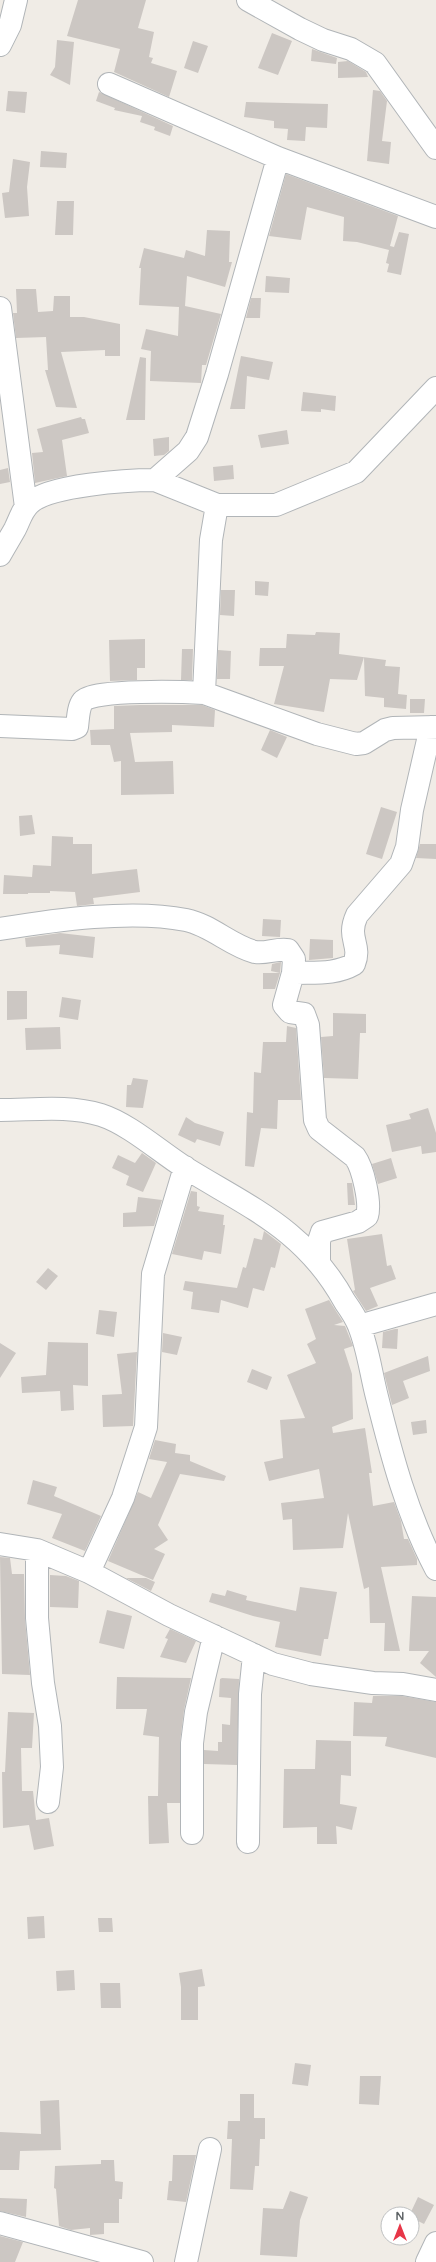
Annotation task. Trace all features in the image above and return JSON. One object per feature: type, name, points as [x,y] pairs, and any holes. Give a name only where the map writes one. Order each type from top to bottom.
[{"type":"street","points":[[0,45],[10,25],[16,0]]},
{"type":"street","points":[[248,0],[300,29],[323,40],[351,49],[375,63],[436,148]]},
{"type":"street","points":[[109,84],[278,158],[436,217]]},
{"type":"street","points":[[155,480],[188,451],[197,437],[217,374],[278,158]]},
{"type":"street","points":[[0,308],[26,507]]},
{"type":"street","points":[[0,555],[26,507],[31,501],[47,493],[127,480],[155,480],[217,505],[276,505],[356,472],[436,388]]},
{"type":"street","points":[[204,693],[211,540],[217,505]]},
{"type":"street","points":[[0,726],[72,730],[77,727],[82,701],[88,696],[163,691],[204,693],[318,734],[356,744],[364,743],[385,730],[393,728],[433,727],[412,810],[407,847],[401,864],[357,915],[353,924],[352,934],[358,955],[354,964],[345,970],[329,972],[293,972]]},
{"type":"street","points":[[0,928],[38,922],[104,917],[152,917],[187,920],[215,931],[236,944],[257,952],[288,950],[294,959],[293,972],[284,1005],[290,1012],[304,1014],[308,1025],[315,1120],[319,1129],[350,1152],[359,1163],[368,1213],[365,1219],[358,1222],[322,1232],[319,1241],[319,1261]]},
{"type":"street","points":[[0,1110],[78,1109],[103,1116],[129,1130],[185,1167],[247,1203],[269,1218],[319,1261],[334,1281],[359,1326],[396,1472],[411,1517],[436,1569]]},
{"type":"street","points":[[88,1572],[123,1498],[146,1427],[153,1274],[185,1167]]},
{"type":"street","points":[[359,1326],[436,1304]]},
{"type":"street","points":[[0,1544],[37,1550],[88,1572],[169,1615],[273,1664],[310,1674],[373,1683],[403,1684],[436,1690]]},
{"type":"street","points":[[37,1550],[37,1618],[43,1684],[50,1726],[52,1767],[48,1802]]},
{"type":"street","points":[[192,1833],[192,1743],[196,1712],[214,1636]]},
{"type":"street","points":[[248,1842],[250,1694],[254,1655]]},
{"type":"street","points":[[186,2262],[210,2149]]},
{"type":"street","points":[[0,2223],[142,2262]]},
{"type":"street","points":[[427,2262],[436,2243]]},
{"type":"building","points":[[78,0],[146,0],[138,28],[154,32],[149,57],[153,58],[151,63],[177,71],[169,97],[114,72],[120,49],[67,36]]},
{"type":"building","points":[[272,33],[292,41],[278,75],[258,68]]},
{"type":"building","points":[[57,40],[74,42],[70,85],[50,75],[55,67]]},
{"type":"building","points":[[193,41],[208,46],[198,73],[184,68]]},
{"type":"building","points":[[312,49],[337,58],[336,64],[311,61]]},
{"type":"building","points":[[348,61],[366,72],[368,77],[338,78],[338,62]]},
{"type":"building","points":[[373,90],[380,91],[387,101],[382,141],[391,142],[389,164],[367,161]]},
{"type":"building","points":[[8,91],[27,92],[25,113],[6,111]]},
{"type":"building","points":[[99,92],[173,126],[170,136],[154,130],[155,127],[140,122],[142,116],[114,110],[115,108],[96,101]]},
{"type":"building","points":[[246,102],[328,104],[327,128],[306,127],[305,141],[287,140],[288,129],[274,128],[274,121],[244,117]]},
{"type":"building","points":[[41,151],[67,153],[66,168],[40,167]]},
{"type":"building","points":[[13,159],[30,162],[27,187],[29,216],[5,218],[2,193],[9,192]]},
{"type":"building","points":[[286,174],[398,216],[390,246],[394,247],[399,232],[409,234],[401,275],[387,272],[389,264],[386,263],[389,250],[357,242],[343,241],[344,217],[307,207],[301,240],[269,236]]},
{"type":"building","points":[[57,201],[74,201],[73,235],[55,235]]},
{"type":"building","points":[[207,230],[230,231],[229,262],[232,262],[225,287],[187,276],[185,306],[221,314],[206,365],[202,365],[201,383],[150,381],[151,351],[141,349],[146,329],[178,336],[179,307],[139,305],[141,268],[139,268],[144,248],[184,258],[186,250],[205,256]]},
{"type":"building","points":[[266,276],[290,278],[289,293],[265,292]]},
{"type":"building","points":[[16,289],[36,289],[38,312],[53,311],[54,296],[70,296],[70,317],[84,317],[120,324],[120,356],[105,356],[105,350],[61,352],[77,408],[56,407],[45,370],[48,370],[46,337],[16,338],[13,313],[17,313]]},
{"type":"building","points":[[251,298],[261,298],[260,318],[246,318]]},
{"type":"building","points":[[241,356],[273,362],[269,380],[247,376],[245,409],[230,409]]},
{"type":"building","points":[[140,357],[146,358],[145,420],[126,420]]},
{"type":"building","points":[[303,392],[336,396],[335,411],[321,409],[321,412],[301,411]]},
{"type":"building","points":[[81,417],[82,419],[85,419],[89,433],[62,440],[67,476],[35,483],[32,453],[43,452],[37,429]]},
{"type":"building","points":[[287,430],[289,444],[261,448],[258,435]]},
{"type":"building","points":[[169,437],[169,451],[164,455],[154,456],[153,439]]},
{"type":"building","points":[[233,465],[234,479],[214,481],[213,467]]},
{"type":"building","points":[[8,468],[10,482],[0,484],[0,470]]},
{"type":"building","points":[[255,581],[269,582],[268,596],[255,595]]},
{"type":"building","points":[[221,590],[235,590],[234,616],[220,615]]},
{"type":"building","points":[[316,632],[340,633],[339,654],[364,657],[357,680],[330,679],[324,712],[274,704],[284,666],[259,666],[260,648],[286,648],[287,634],[315,635]]},
{"type":"building","points":[[145,639],[145,668],[137,668],[137,680],[110,681],[109,640]]},
{"type":"building","points":[[182,649],[193,649],[192,680],[181,680]]},
{"type":"building","points":[[218,650],[231,651],[230,679],[217,679]]},
{"type":"building","points":[[364,657],[386,660],[385,666],[400,667],[398,694],[407,695],[406,709],[384,707],[384,698],[365,696]]},
{"type":"building","points":[[410,699],[425,699],[424,713],[410,713]]},
{"type":"building","points":[[202,705],[215,710],[214,727],[172,725],[172,732],[130,733],[135,762],[173,761],[174,794],[121,795],[121,761],[114,762],[110,745],[91,745],[90,730],[114,729],[114,706]]},
{"type":"building","points":[[270,730],[287,737],[277,758],[261,750]]},
{"type":"building","points":[[381,807],[397,812],[382,859],[366,854]]},
{"type":"building","points":[[32,815],[35,834],[20,836],[19,816]]},
{"type":"building","points":[[52,836],[73,837],[73,844],[92,844],[92,874],[137,869],[140,892],[93,898],[94,904],[77,906],[75,892],[50,891],[50,893],[3,894],[4,875],[32,877],[33,865],[51,866]]},
{"type":"building","points":[[420,844],[436,844],[436,859],[416,858]]},
{"type":"building","points":[[263,919],[281,920],[280,937],[262,936]]},
{"type":"building","points":[[60,933],[95,937],[93,958],[59,954],[60,945],[26,947],[25,938]]},
{"type":"building","points":[[310,939],[333,940],[333,958],[309,960]]},
{"type":"building","points":[[281,962],[280,973],[271,971],[272,964]]},
{"type":"building","points":[[263,973],[280,973],[275,989],[263,989]]},
{"type":"building","points":[[7,991],[27,991],[27,1019],[7,1020]]},
{"type":"building","points":[[62,997],[81,1000],[78,1020],[59,1017]]},
{"type":"building","points":[[333,1013],[366,1014],[366,1033],[360,1033],[358,1079],[324,1078],[321,1037],[333,1036]]},
{"type":"building","points":[[287,1026],[296,1028],[301,1100],[278,1100],[277,1129],[261,1128],[254,1167],[245,1166],[247,1112],[253,1113],[254,1072],[261,1073],[263,1042],[286,1042]]},
{"type":"building","points":[[60,1027],[61,1049],[26,1050],[25,1028]]},
{"type":"building","points":[[133,1078],[148,1080],[143,1108],[126,1107],[127,1085],[131,1085]]},
{"type":"building","points":[[428,1108],[436,1133],[436,1152],[422,1154],[421,1146],[392,1152],[386,1125],[411,1119],[409,1114]]},
{"type":"building","points":[[186,1117],[195,1123],[224,1132],[220,1146],[197,1139],[195,1143],[178,1135]]},
{"type":"building","points":[[142,1153],[156,1163],[143,1192],[126,1185],[129,1176],[112,1168],[118,1155],[135,1163]]},
{"type":"building","points":[[391,1158],[397,1178],[378,1184],[372,1164]]},
{"type":"building","points":[[347,1183],[352,1183],[355,1205],[348,1205]]},
{"type":"building","points":[[191,1191],[197,1192],[197,1206],[200,1207],[198,1211],[224,1215],[223,1225],[225,1225],[221,1254],[204,1251],[202,1260],[172,1254]]},
{"type":"building","points":[[138,1197],[162,1200],[154,1226],[123,1227],[123,1213],[136,1212]]},
{"type":"building","points":[[264,1231],[281,1244],[275,1268],[271,1267],[264,1291],[253,1288],[248,1308],[221,1300],[219,1313],[191,1309],[193,1292],[183,1290],[185,1281],[237,1288],[243,1267],[246,1268],[254,1238],[262,1240]]},
{"type":"building","points":[[382,1234],[387,1266],[391,1265],[396,1279],[370,1288],[378,1306],[366,1311],[353,1291],[355,1290],[347,1239]]},
{"type":"building","points":[[48,1268],[58,1276],[46,1290],[36,1282]]},
{"type":"building","points":[[329,1300],[343,1322],[334,1325],[345,1326],[353,1346],[344,1349],[352,1374],[353,1419],[332,1427],[333,1433],[365,1428],[372,1473],[369,1473],[373,1506],[394,1502],[401,1521],[404,1539],[408,1539],[417,1559],[417,1565],[381,1567],[400,1651],[384,1651],[385,1623],[370,1623],[369,1587],[364,1589],[348,1513],[343,1548],[293,1550],[292,1519],[283,1520],[281,1503],[324,1498],[319,1469],[269,1481],[264,1462],[283,1458],[280,1420],[305,1418],[287,1375],[316,1363],[307,1344],[316,1339],[305,1309]]},
{"type":"building","points":[[99,1310],[117,1312],[114,1337],[96,1334]]},
{"type":"building","points":[[398,1329],[397,1349],[382,1348],[383,1332]]},
{"type":"building","points":[[163,1333],[182,1337],[177,1355],[162,1352]]},
{"type":"building","points":[[48,1342],[88,1343],[88,1386],[73,1385],[74,1410],[61,1411],[60,1391],[22,1393],[21,1377],[46,1375]]},
{"type":"building","points":[[0,1343],[16,1353],[0,1378]]},
{"type":"building","points":[[137,1352],[133,1426],[103,1427],[102,1395],[122,1394],[117,1354]]},
{"type":"building","points":[[428,1356],[430,1371],[403,1381],[409,1398],[392,1405],[384,1373]]},
{"type":"building","points":[[252,1369],[272,1377],[267,1390],[247,1382]]},
{"type":"building","points":[[426,1420],[427,1433],[413,1435],[411,1422]]},
{"type":"building","points":[[155,1440],[176,1444],[175,1453],[190,1455],[190,1461],[226,1476],[224,1481],[180,1474],[158,1525],[168,1540],[154,1549],[165,1554],[153,1580],[108,1561],[138,1492],[151,1498],[167,1462],[149,1459]]},
{"type":"building","points":[[33,1480],[57,1487],[54,1496],[101,1516],[85,1551],[52,1538],[62,1514],[27,1504]]},
{"type":"building","points":[[0,1557],[10,1558],[12,1574],[24,1574],[25,1619],[30,1675],[2,1674]]},
{"type":"building","points":[[50,1575],[66,1576],[79,1581],[78,1608],[50,1607]]},
{"type":"building","points":[[126,1578],[146,1578],[155,1582],[151,1591]]},
{"type":"building","points":[[300,1587],[337,1592],[328,1639],[324,1639],[321,1656],[275,1647],[280,1622],[253,1616],[209,1602],[212,1593],[225,1596],[227,1590],[247,1596],[246,1600],[296,1611]]},
{"type":"building","points":[[412,1596],[436,1597],[436,1677],[420,1663],[429,1651],[409,1651]]},
{"type":"building","points":[[107,1610],[132,1616],[124,1649],[99,1643]]},
{"type":"building","points":[[170,1629],[196,1641],[186,1663],[160,1657],[168,1639],[165,1638]]},
{"type":"building","points":[[117,1677],[191,1678],[184,1710],[180,1742],[180,1803],[167,1803],[169,1843],[149,1844],[148,1796],[158,1796],[159,1737],[143,1735],[147,1709],[116,1709]]},
{"type":"building","points":[[220,1679],[239,1679],[237,1765],[204,1764],[204,1750],[218,1751],[218,1742],[222,1742],[222,1724],[230,1725],[231,1698],[219,1697]]},
{"type":"building","points":[[373,1696],[402,1696],[436,1702],[436,1758],[385,1746],[387,1737],[353,1736],[354,1702],[372,1703]]},
{"type":"building","points":[[8,1712],[34,1713],[32,1748],[21,1748],[22,1791],[33,1791],[36,1820],[49,1818],[54,1846],[34,1850],[29,1825],[3,1828],[2,1772],[5,1772]]},
{"type":"building","points":[[316,1740],[351,1741],[351,1776],[341,1775],[340,1804],[357,1807],[352,1830],[336,1826],[337,1844],[317,1844],[317,1827],[283,1828],[284,1769],[315,1769]]},
{"type":"building","points":[[44,1916],[45,1938],[28,1939],[27,1917]]},
{"type":"building","points":[[98,1918],[112,1918],[113,1932],[99,1932]]},
{"type":"building","points":[[202,1969],[205,1986],[198,1987],[198,2020],[181,2020],[181,1987],[179,1973]]},
{"type":"building","points":[[74,1970],[75,1990],[57,1991],[56,1971]]},
{"type":"building","points":[[100,1983],[120,1983],[121,2008],[101,2008]]},
{"type":"building","points":[[295,2063],[311,2065],[308,2086],[292,2084]]},
{"type":"building","points":[[360,2076],[381,2076],[379,2105],[359,2104]]},
{"type":"building","points":[[240,2094],[254,2094],[254,2118],[265,2118],[265,2139],[260,2139],[259,2166],[255,2166],[253,2190],[230,2189],[232,2139],[227,2139],[228,2121],[240,2121]]},
{"type":"building","points":[[59,2100],[61,2150],[20,2151],[19,2170],[0,2170],[0,2132],[41,2134],[40,2101]]},
{"type":"building","points":[[173,2155],[196,2155],[186,2202],[167,2200],[169,2181],[172,2181]]},
{"type":"building","points":[[101,2160],[114,2160],[115,2181],[123,2182],[122,2199],[119,2199],[119,2223],[104,2223],[104,2234],[90,2235],[90,2228],[71,2230],[59,2226],[56,2189],[54,2188],[55,2166],[101,2164]]},
{"type":"building","points":[[290,2191],[308,2197],[300,2220],[297,2257],[260,2255],[263,2208],[283,2209]]},
{"type":"building","points":[[418,2197],[434,2205],[424,2224],[420,2222],[420,2206],[414,2206]]},
{"type":"building","points":[[0,2198],[27,2199],[26,2217],[0,2211]]},
{"type":"building","points":[[0,2236],[23,2242],[15,2262],[0,2262]]}]
